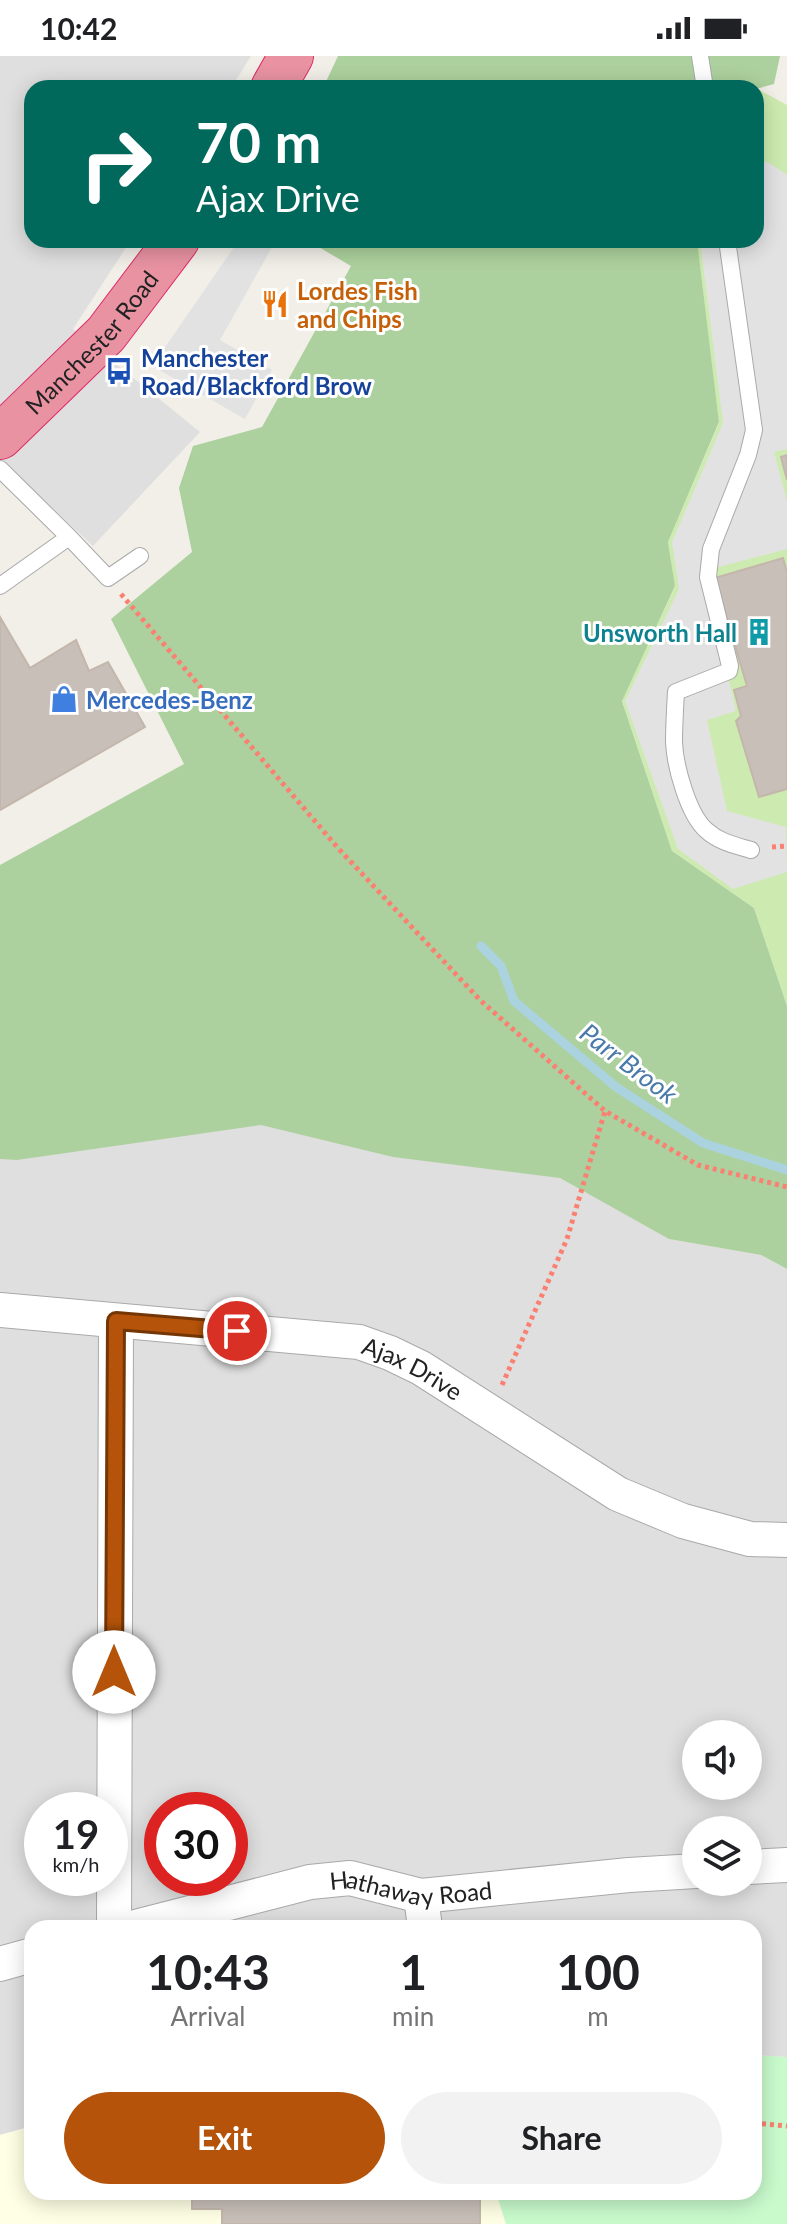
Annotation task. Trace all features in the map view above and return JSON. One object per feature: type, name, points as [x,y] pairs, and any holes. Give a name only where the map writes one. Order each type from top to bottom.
[{"type":"highway","points":[[278,80],[291,56]]},
{"type":"highway","name":"Manchester Road","points":[[0,437],[106,334],[171,248]]},
{"type":"street","name":"Ajax Drive","points":[[0,1310],[359,1342],[421,1368],[618,1494],[683,1521],[750,1539],[787,1540]]},
{"type":"street","points":[[114,1920],[116,1321]]},
{"type":"street","points":[[762,1866],[787,1865]]},
{"type":"street","name":"Hathaway Road","points":[[163,1920],[310,1882],[350,1878],[423,1912],[629,1875],[682,1872]]},
{"type":"street","points":[[0,1964],[24,1957]]},
{"type":"lane","points":[[700,56],[704,80]]},
{"type":"lane","points":[[728,248],[754,430],[748,455],[711,549],[708,577],[730,666],[729,671],[721,675],[676,692],[674,746],[696,820],[727,844],[751,850]]},
{"type":"lane","points":[[0,469],[108,578],[140,556]]},
{"type":"lane","points":[[0,586],[69,537]]},
{"type":"path","points":[[108,578],[337,847],[480,1000],[605,1111],[698,1165],[787,1187]]},
{"type":"path","points":[[491,1411],[567,1239],[605,1111]]},
{"type":"path","points":[[762,2124],[787,2126]]},
{"type":"shaded area","points":[[0,56],[251,56],[236,80],[24,80],[24,248],[126,248],[73,329],[200,432],[93,546],[0,459]]},
{"type":"shaded area","points":[[764,162],[768,162],[787,175],[787,449],[774,452],[787,501],[787,549],[704,571],[736,711],[707,720],[727,811],[786,827],[787,872],[733,889],[678,849],[625,701],[679,589],[672,542],[723,423],[701,248],[764,248]]},
{"type":"shaded area","points":[[233,248],[272,248],[220,340],[272,370],[245,419],[152,366]]},
{"type":"shaded area","points":[[442,999],[669,1239],[761,1255],[787,1269],[787,2057],[762,2055],[762,1920],[24,1920],[24,2128],[0,2135],[0,1118]]},
{"type":"shaded area","points":[[24,2128],[24,2200],[498,2200],[506,2224],[0,2224],[0,2135]]},
{"type":"green space","points":[[338,56],[780,56],[774,84],[764,87],[764,80],[327,80]]},
{"type":"green space","points":[[764,92],[787,105],[787,1006],[754,908],[672,851],[622,700],[675,587],[668,542],[719,423],[698,248],[764,248]]},
{"type":"green space","points":[[320,248],[698,248],[719,422],[668,542],[675,586],[622,701],[672,851],[754,908],[787,1006],[787,1269],[761,1255],[669,1239],[560,1178],[393,1157],[261,1125],[17,1160],[0,1159],[0,865],[184,764],[111,619],[192,552],[179,488],[193,446],[262,427],[351,266]]},
{"type":"green space","points":[[762,2055],[787,2057],[787,2224],[506,2224],[498,2200],[762,2200]]},
{"type":"building","points":[[787,455],[787,480],[781,457]]},
{"type":"building","name":"Unsworth Hall","points":[[783,558],[787,572],[787,789],[759,797],[736,721],[741,716],[734,690],[747,686],[715,578]]},
{"type":"building","name":"Mercedes-Benz","points":[[0,617],[30,668],[76,640],[89,671],[108,662],[145,727],[0,810]]},
{"type":"building","points":[[192,2200],[480,2200],[480,2224],[222,2224],[222,2209],[192,2209]]},
{"type":"waterway","name":"Parr Brook","points":[[481,946],[501,966],[514,1001],[616,1087],[703,1143],[787,1170]]},
{"type":"place","name":"Lordes Fish and Chips","points":[[275,304]]},
{"type":"place","name":"Manchester Road/Blackford Brow","points":[[119,371]]},
{"type":"place","name":"Unsworth Hall","points":[[759,632]]},
{"type":"place","name":"Mercedes-Benz","points":[[64,699]]},
{"type":"route","points":[[114,1672],[116,1321],[237,1331]]}]
